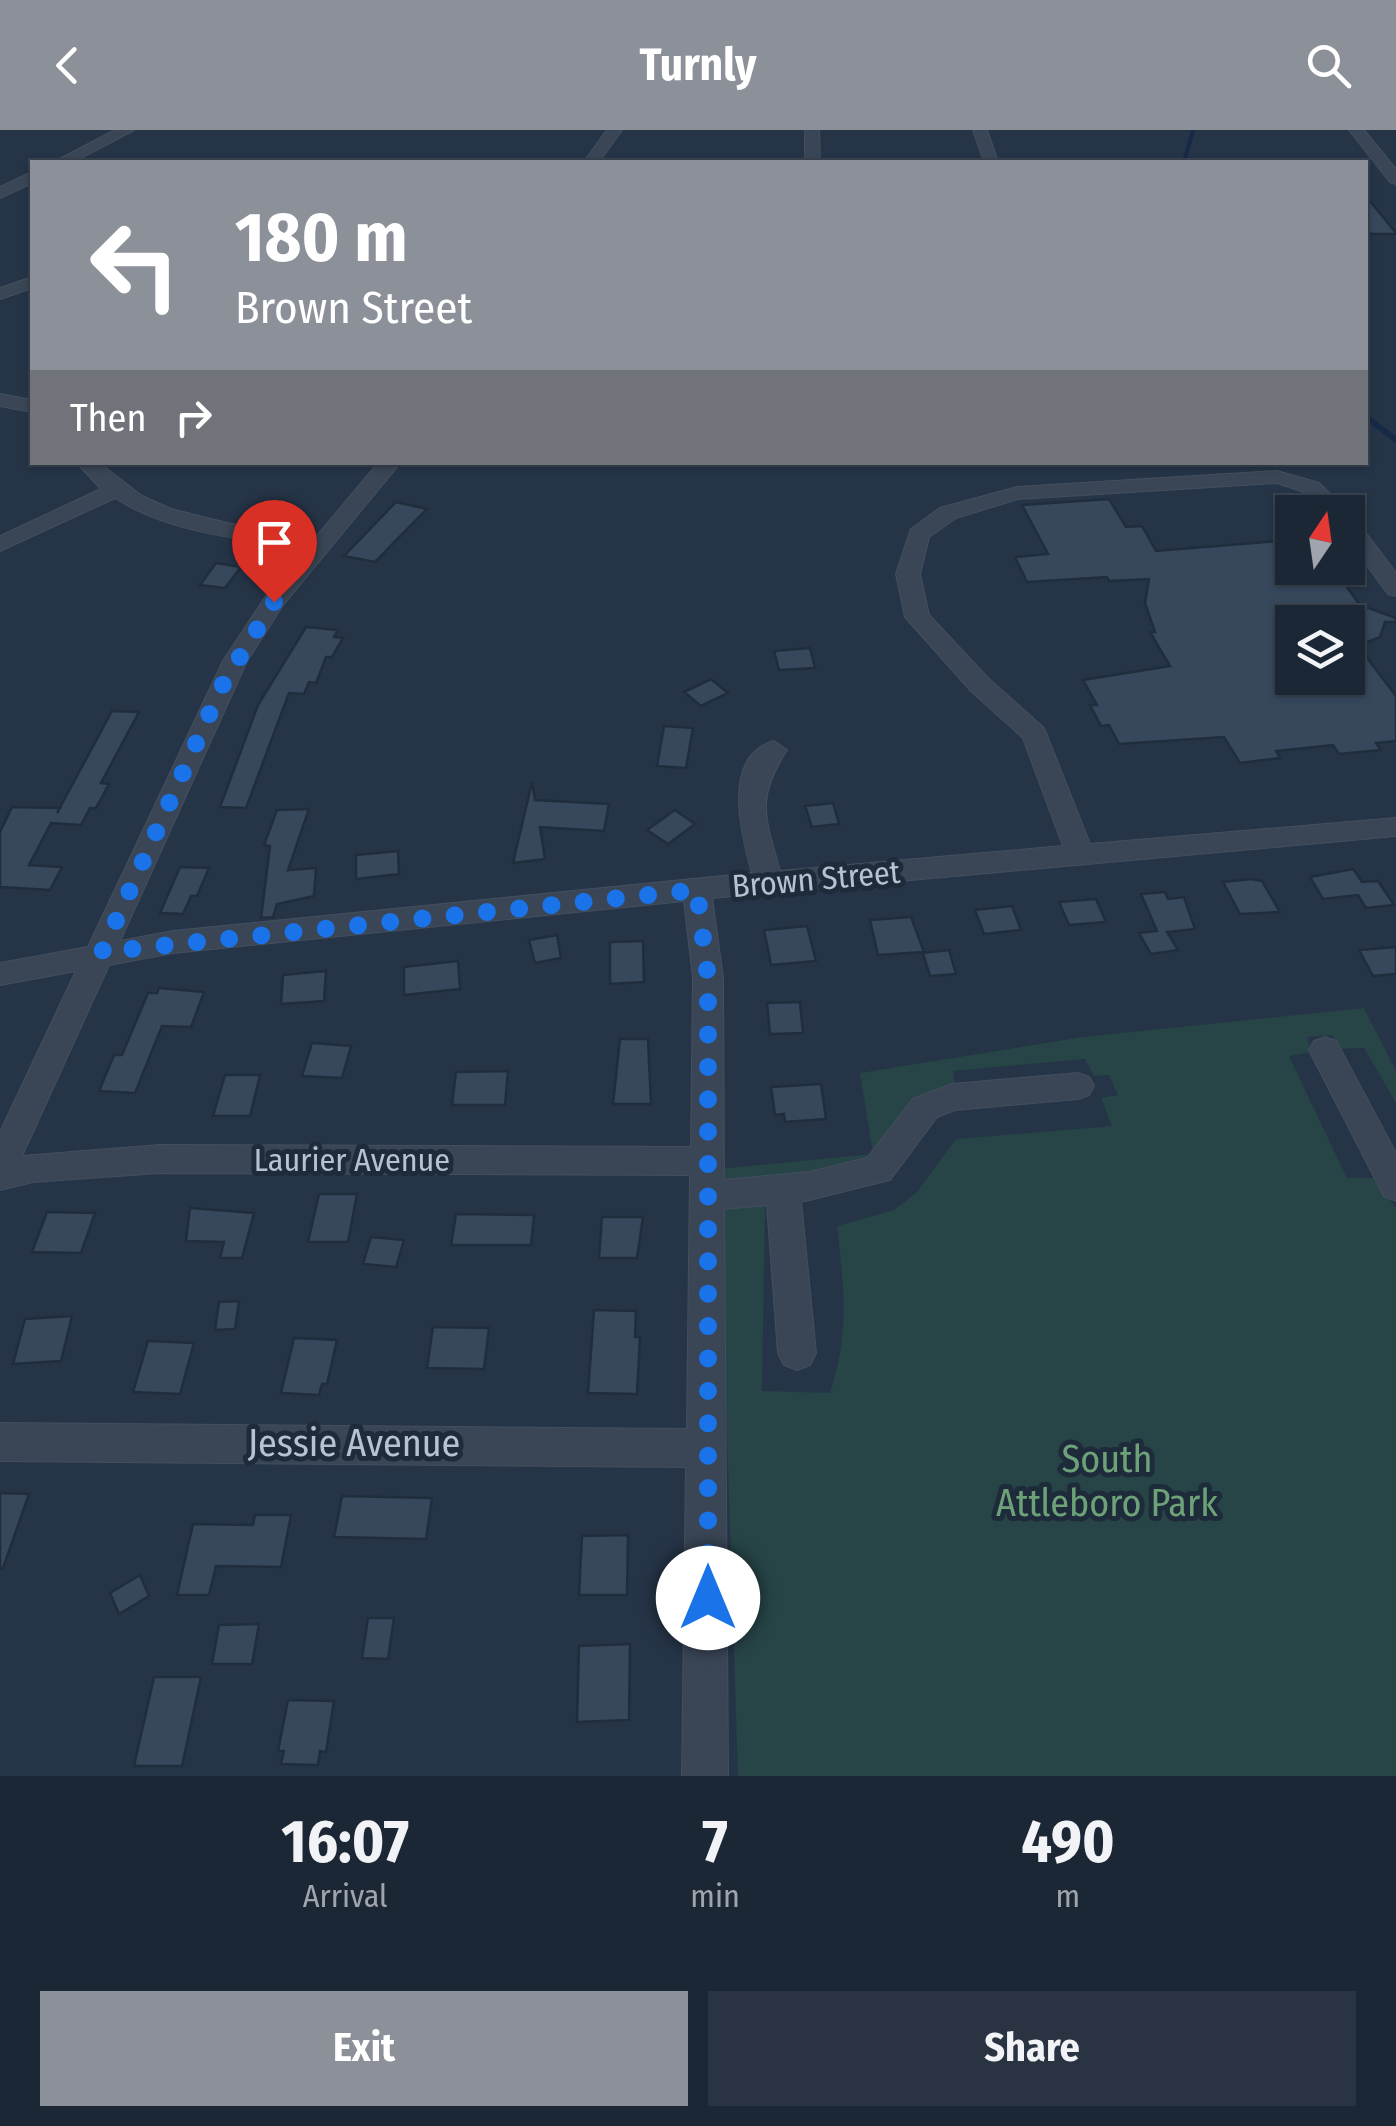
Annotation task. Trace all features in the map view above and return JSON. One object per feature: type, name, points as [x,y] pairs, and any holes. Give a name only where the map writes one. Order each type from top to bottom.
[{"type":"street","points":[[66,160],[126,130]]},
{"type":"street","points":[[593,160],[616,130]]},
{"type":"street","points":[[812,130],[813,160]]},
{"type":"street","points":[[980,130],[990,160]]},
{"type":"street","points":[[1356,130],[1396,180]]},
{"type":"street","points":[[0,193],[30,178]]},
{"type":"street","points":[[0,294],[30,283]]},
{"type":"street","points":[[0,400],[30,406]]},
{"type":"street","points":[[89,465],[116,490],[178,517],[321,544]]},
{"type":"street","points":[[0,1168],[236,661],[261,618],[388,465]]},
{"type":"street","points":[[1080,855],[1035,734],[980,685],[917,617],[908,574],[918,534],[948,513],[1017,494],[1277,477],[1306,482],[1325,495]]},
{"type":"street","points":[[0,544],[116,490]]},
{"type":"street","points":[[1365,548],[1396,589]]},
{"type":"street","points":[[769,882],[750,792],[758,768],[774,750]]},
{"type":"street","name":"Brown Street","points":[[0,974],[102,952],[769,882],[1395,828]]},
{"type":"street","points":[[697,890],[708,978],[705,1776]]},
{"type":"street","points":[[1326,1050],[1396,1186]]},
{"type":"street","name":"Laurier Avenue","points":[[0,1176],[33,1168],[159,1159],[706,1178],[783,1189],[810,1187],[878,1170],[924,1108],[952,1097],[1078,1086]]},
{"type":"street","points":[[783,1189],[797,1353]]},
{"type":"street","name":"Jessie Avenue","points":[[0,1442],[707,1448]]},
{"type":"green space","name":"South Attleboro Park","points":[[1364,1008],[1396,1071],[1396,1103],[1364,1048],[1341,1049],[1332,1035],[1307,1037],[1311,1052],[1289,1056],[1347,1178],[1374,1178],[1396,1208],[1396,1776],[738,1776],[720,1216],[728,1207],[765,1205],[762,1391],[830,1393],[843,1330],[837,1226],[894,1210],[916,1193],[956,1139],[1112,1126],[1101,1098],[1118,1095],[1109,1075],[1094,1076],[1085,1059],[953,1071],[956,1091],[868,1165],[719,1183],[718,1169],[873,1154],[860,1073],[1083,1037]]},
{"type":"building","points":[[1368,199],[1396,234],[1371,234],[1368,230]]},
{"type":"building","points":[[1109,499],[1126,527],[1142,526],[1156,551],[1275,541],[1275,585],[1345,585],[1360,605],[1275,605],[1275,695],[1365,695],[1365,655],[1396,696],[1396,741],[1376,743],[1381,750],[1339,754],[1333,745],[1276,751],[1280,758],[1240,763],[1224,737],[1119,744],[1109,725],[1101,726],[1090,705],[1097,705],[1083,680],[1170,666],[1150,632],[1155,632],[1145,603],[1149,579],[1109,581],[1107,577],[1027,582],[1015,557],[1048,554],[1022,505]]},
{"type":"building","points":[[396,502],[427,509],[375,562],[344,556]]},
{"type":"building","points":[[216,563],[241,567],[225,588],[200,585]]},
{"type":"building","points":[[1365,607],[1396,618],[1396,622],[1385,622],[1380,637],[1365,643]]},
{"type":"building","points":[[306,627],[338,630],[334,637],[343,638],[332,657],[326,657],[316,683],[309,682],[304,694],[289,693],[246,808],[220,807],[258,705]]},
{"type":"building","points":[[810,648],[815,668],[779,670],[774,651]]},
{"type":"building","points":[[711,679],[728,693],[701,706],[684,692]]},
{"type":"building","points":[[112,711],[139,712],[101,783],[109,784],[96,808],[90,808],[81,825],[51,823],[29,865],[62,867],[50,890],[0,887],[0,832],[12,807],[60,808]]},
{"type":"building","points":[[664,726],[693,728],[686,768],[657,766]]},
{"type":"building","points":[[532,782],[535,800],[609,804],[604,831],[540,827],[545,859],[513,863]]},
{"type":"building","points":[[833,803],[839,824],[812,827],[805,806]]},
{"type":"building","points":[[309,809],[288,870],[316,868],[314,896],[277,904],[273,917],[261,918],[270,846],[264,845],[277,810]]},
{"type":"building","points":[[675,810],[695,824],[668,844],[647,830]]},
{"type":"building","points":[[398,851],[399,874],[356,879],[356,855]]},
{"type":"building","points":[[180,867],[209,868],[197,896],[191,896],[183,914],[160,913]]},
{"type":"building","points":[[1353,869],[1362,882],[1378,881],[1394,905],[1366,908],[1358,895],[1323,899],[1310,877]]},
{"type":"building","points":[[1262,881],[1280,912],[1240,914],[1223,882]]},
{"type":"building","points":[[1165,892],[1168,899],[1184,897],[1195,929],[1167,932],[1178,950],[1151,954],[1139,933],[1157,931],[1141,894]]},
{"type":"building","points":[[1096,899],[1106,922],[1069,925],[1059,902]]},
{"type":"building","points":[[1012,906],[1021,930],[984,934],[975,910]]},
{"type":"building","points":[[911,917],[924,952],[878,955],[870,920]]},
{"type":"building","points":[[807,926],[816,961],[771,965],[764,930]]},
{"type":"building","points":[[557,935],[561,958],[535,963],[529,940]]},
{"type":"building","points":[[643,941],[644,982],[610,984],[610,942]]},
{"type":"building","points":[[1396,947],[1396,974],[1373,976],[1359,950]]},
{"type":"building","points":[[949,950],[956,974],[930,976],[923,953]]},
{"type":"building","points":[[458,961],[460,989],[404,995],[404,967]]},
{"type":"building","points":[[326,971],[324,1001],[281,1004],[283,975]]},
{"type":"building","points":[[159,988],[204,992],[191,1027],[162,1026],[135,1093],[99,1091],[114,1055],[122,1055],[148,993],[157,993]]},
{"type":"building","points":[[800,1002],[803,1033],[770,1034],[767,1003]]},
{"type":"building","points":[[620,1039],[648,1039],[651,1104],[613,1104]]},
{"type":"building","points":[[312,1043],[351,1046],[342,1078],[302,1076]]},
{"type":"building","points":[[508,1071],[505,1105],[452,1105],[456,1072]]},
{"type":"building","points":[[225,1075],[260,1075],[250,1116],[213,1116]]},
{"type":"building","points":[[821,1084],[826,1119],[785,1122],[784,1114],[775,1115],[771,1087]]},
{"type":"building","points":[[319,1194],[357,1194],[348,1242],[308,1242]]},
{"type":"building","points":[[190,1208],[254,1213],[242,1258],[220,1258],[224,1242],[186,1241]]},
{"type":"building","points":[[47,1212],[95,1213],[81,1253],[32,1252]]},
{"type":"building","points":[[456,1214],[534,1215],[531,1245],[451,1245]]},
{"type":"building","points":[[602,1217],[643,1217],[637,1258],[599,1258]]},
{"type":"building","points":[[371,1237],[404,1240],[396,1267],[363,1264]]},
{"type":"building","points":[[239,1301],[235,1329],[215,1330],[219,1302]]},
{"type":"building","points":[[594,1310],[636,1311],[635,1337],[640,1337],[637,1394],[588,1393]]},
{"type":"building","points":[[72,1316],[61,1361],[13,1364],[25,1319]]},
{"type":"building","points":[[433,1327],[489,1328],[484,1369],[427,1368]]},
{"type":"building","points":[[294,1338],[337,1340],[327,1384],[322,1384],[319,1395],[281,1393]]},
{"type":"building","points":[[148,1341],[194,1343],[180,1394],[133,1392]]},
{"type":"building","points":[[0,1493],[29,1494],[3,1568],[0,1568]]},
{"type":"building","points":[[342,1496],[432,1498],[426,1539],[334,1537]]},
{"type":"building","points":[[255,1515],[291,1515],[281,1567],[216,1566],[209,1595],[177,1595],[193,1524],[253,1525]]},
{"type":"building","points":[[628,1535],[627,1595],[579,1595],[582,1536]]},
{"type":"building","points":[[140,1575],[149,1596],[119,1614],[110,1593]]},
{"type":"building","points":[[368,1618],[394,1618],[388,1659],[362,1658]]},
{"type":"building","points":[[259,1624],[252,1664],[212,1664],[219,1625]]},
{"type":"building","points":[[630,1644],[629,1720],[577,1722],[579,1646]]},
{"type":"building","points":[[154,1677],[201,1677],[182,1766],[134,1766]]},
{"type":"building","points":[[288,1700],[334,1701],[326,1752],[320,1751],[318,1765],[281,1764],[284,1751],[278,1751]]},
{"type":"waterway","points":[[1185,160],[1193,130]]},
{"type":"waterway","points":[[1368,418],[1396,440]]},
{"type":"route","points":[[274,602],[222,686],[102,952],[697,890],[708,978],[708,1598]]}]
